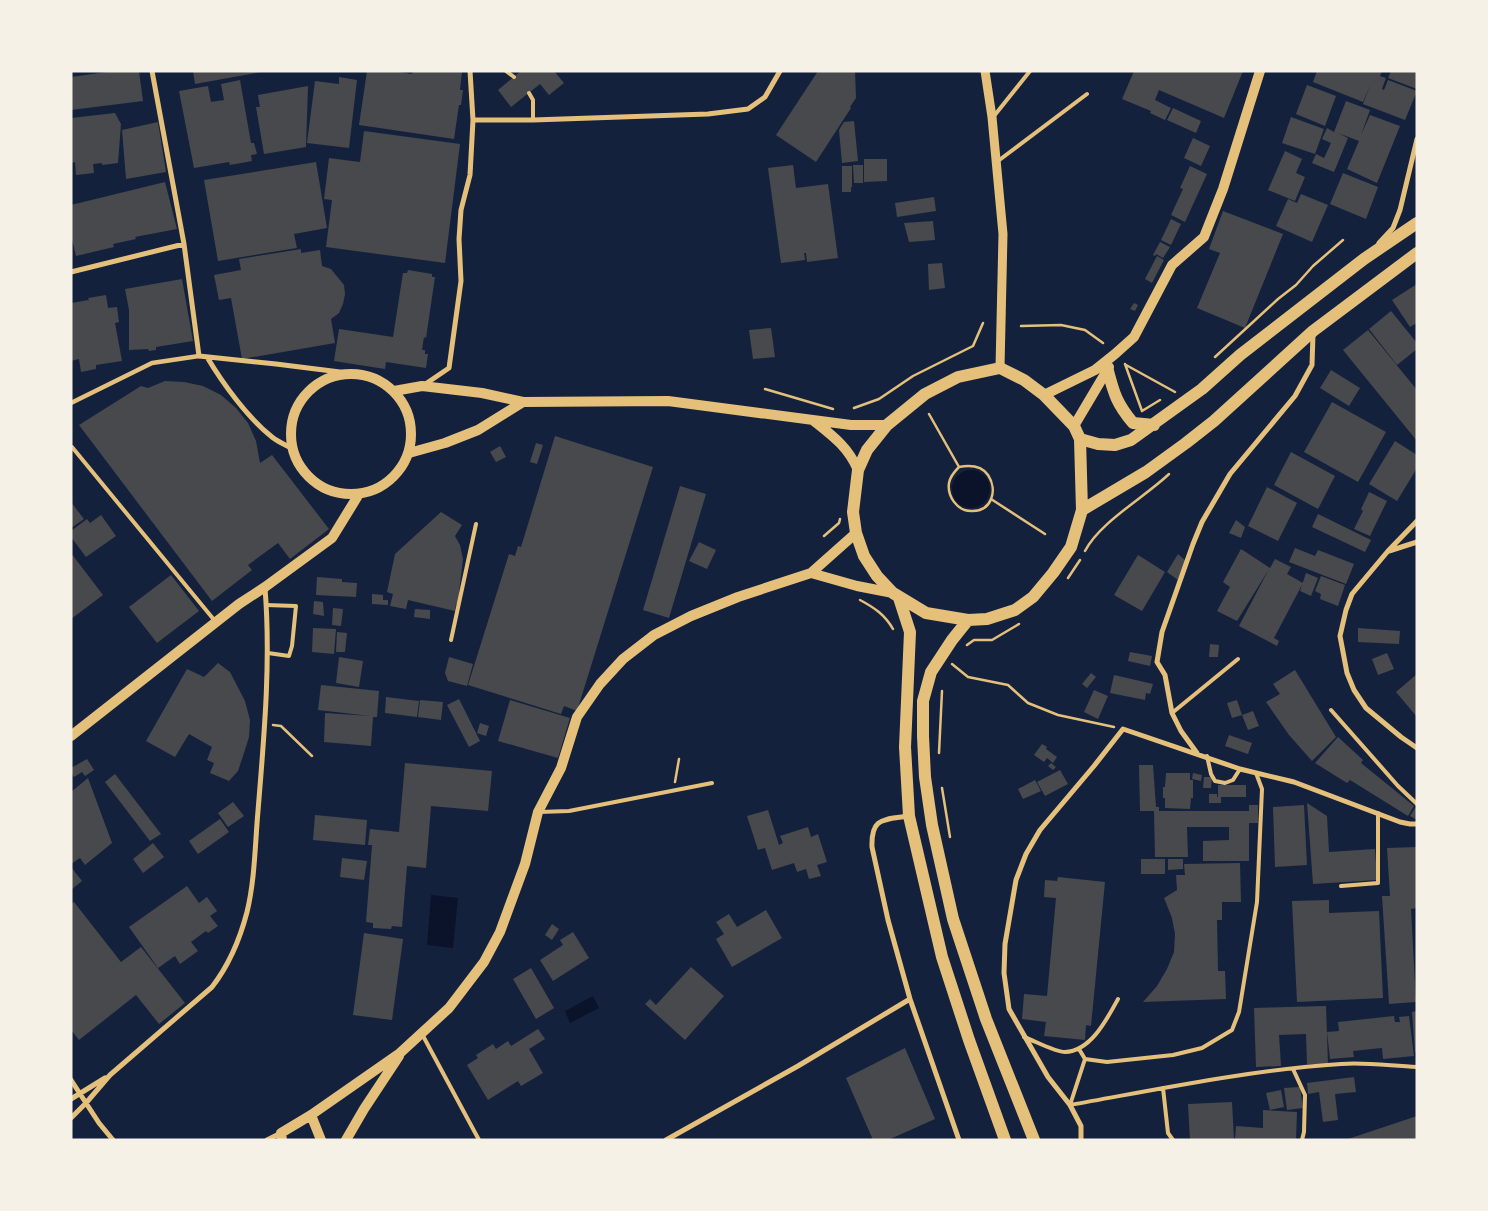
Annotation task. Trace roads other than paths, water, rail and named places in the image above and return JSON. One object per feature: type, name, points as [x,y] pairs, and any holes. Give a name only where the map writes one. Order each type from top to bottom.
[{"type":"highway","points":[[1080,439],[1098,444],[1115,445],[1131,440],[1202,389],[1240,355],[1364,259],[1417,223]]},
{"type":"highway","points":[[1082,510],[1146,472],[1186,443],[1214,421],[1313,331],[1417,253]]},
{"type":"highway","points":[[1000,368],[1024,380],[1044,395],[1074,426],[1080,439],[1082,510],[1071,547],[1053,573],[1033,597],[1015,610],[987,619],[968,620],[926,613],[896,596],[876,576],[864,556],[856,533],[853,512],[858,470],[867,450],[887,425],[924,394],[958,377],[1000,368]]},
{"type":"highway","points":[[1108,371],[1115,399],[1128,417],[1133,422],[1154,424]]},
{"type":"highway","points":[[896,596],[910,632],[905,747],[909,816],[942,957],[1005,1140]]},
{"type":"highway","points":[[968,620],[948,645],[931,672],[924,701],[925,777],[932,826],[953,919],[986,1019],[1034,1140]]},
{"type":"main road","points":[[1044,395],[1095,370],[1134,336],[1172,264],[1204,237],[1223,189],[1260,71]]},
{"type":"main road","points":[[1074,426],[1108,371],[1115,354]]},
{"type":"main road","points":[[348,373],[365,374],[380,380],[394,391],[404,404],[410,420],[412,437],[409,453],[401,468],[390,481],[375,490],[359,494],[340,493],[322,487],[307,475],[297,460],[293,449],[291,427],[297,407],[310,390],[327,378],[348,373]]},
{"type":"main road","points":[[394,391],[422,386],[482,393],[523,402],[668,401],[852,425],[887,425]]},
{"type":"main road","points":[[409,453],[445,443],[478,430],[523,402]]},
{"type":"main road","points":[[814,420],[841,443],[852,456],[858,470]]},
{"type":"main road","points":[[71,736],[239,604],[332,538],[359,494]]},
{"type":"main road","points":[[282,1136],[400,1053],[449,1008],[484,962],[500,932],[525,864],[538,812],[561,768],[577,717],[600,684],[623,658],[654,635],[691,616],[738,597],[811,573],[856,533]]},
{"type":"main road","points":[[811,573],[896,596]]},
{"type":"main road","points":[[346,1140],[400,1053]]},
{"type":"main road","points":[[311,1115],[321,1140]]},
{"type":"street","points":[[152,71],[184,244],[199,356]]},
{"type":"street","points":[[422,386],[449,368],[461,281],[459,239],[461,210],[470,175],[473,120],[470,71]]},
{"type":"street","points":[[473,120],[533,120],[708,114],[748,109],[765,97],[780,71]]},
{"type":"street","points":[[985,71],[992,117],[1003,234],[1000,368]]},
{"type":"street","points":[[1364,259],[1393,228],[1417,139]]},
{"type":"street","points":[[71,272],[184,244]]},
{"type":"street","points":[[1197,753],[1181,731],[1172,713],[1165,675],[1158,662],[1164,624],[1202,522],[1230,474],[1295,396],[1312,365],[1313,331]]},
{"type":"street","points":[[71,403],[152,363],[199,356],[348,373]]},
{"type":"street","points":[[208,357],[221,380],[260,426],[274,438],[293,449]]},
{"type":"street","points":[[1417,522],[1388,551],[1352,594],[1340,636],[1347,673],[1354,690],[1366,708],[1417,748]]},
{"type":"street","points":[[1388,551],[1417,542]]},
{"type":"street","points":[[71,1118],[110,1075],[212,987],[232,955],[247,913],[252,888],[268,653],[265,587]]},
{"type":"street","points":[[1081,1140],[1081,1126],[1070,1105],[1048,1076],[1009,1010],[1004,973],[1005,944],[1016,880],[1026,854],[1040,830],[1123,729],[1207,756],[1240,769],[1294,782],[1400,822],[1417,824]]},
{"type":"street","points":[[909,816],[883,820],[874,828],[871,835],[872,848],[888,920],[910,999],[959,1140]]},
{"type":"street","points":[[666,1140],[798,1066],[910,999]]},
{"type":"street","points":[[71,1099],[110,1075]]},
{"type":"street","points":[[71,1080],[113,1140]]},
{"type":"street","points":[[267,1140],[282,1136]]},
{"type":"lane","points":[[506,71],[514,77]]},
{"type":"lane","points":[[992,117],[1030,72]]},
{"type":"lane","points":[[530,93],[533,120]]},
{"type":"lane","points":[[996,163],[1088,94]]},
{"type":"lane","points":[[72,447],[216,622]]},
{"type":"lane","points":[[451,640],[476,524]]},
{"type":"lane","points":[[266,605],[296,606],[290,656],[268,653]]},
{"type":"lane","points":[[1172,713],[1238,659]]},
{"type":"lane","points":[[1331,710],[1398,786],[1417,804]]},
{"type":"lane","points":[[1207,756],[1211,774],[1215,781],[1225,783],[1233,780],[1240,769]]},
{"type":"lane","points":[[1085,1059],[1107,1062],[1173,1055],[1202,1048],[1232,1030],[1239,1012],[1257,902],[1262,790],[1256,773]]},
{"type":"lane","points":[[538,812],[569,811],[712,783]]},
{"type":"lane","points":[[1341,886],[1378,883],[1378,813]]},
{"type":"lane","points":[[1024,1037],[1063,1052],[1079,1049],[1095,1034],[1118,999]]},
{"type":"lane","points":[[422,1034],[479,1140]]},
{"type":"lane","points":[[1079,1049],[1085,1059],[1070,1105],[1162,1088],[1293,1069],[1349,1064],[1417,1067]]},
{"type":"lane","points":[[1293,1069],[1305,1095],[1302,1140]]},
{"type":"lane","points":[[1162,1088],[1168,1133],[1173,1140]]},
{"type":"water","points":[[971,470],[985,475],[990,489],[985,503],[971,508],[957,503],[952,489],[957,475]]},
{"type":"water","points":[[431,895],[458,898],[453,948],[427,945]]},
{"type":"water","points":[[593,996],[599,1008],[570,1023],[565,1011]]}]
